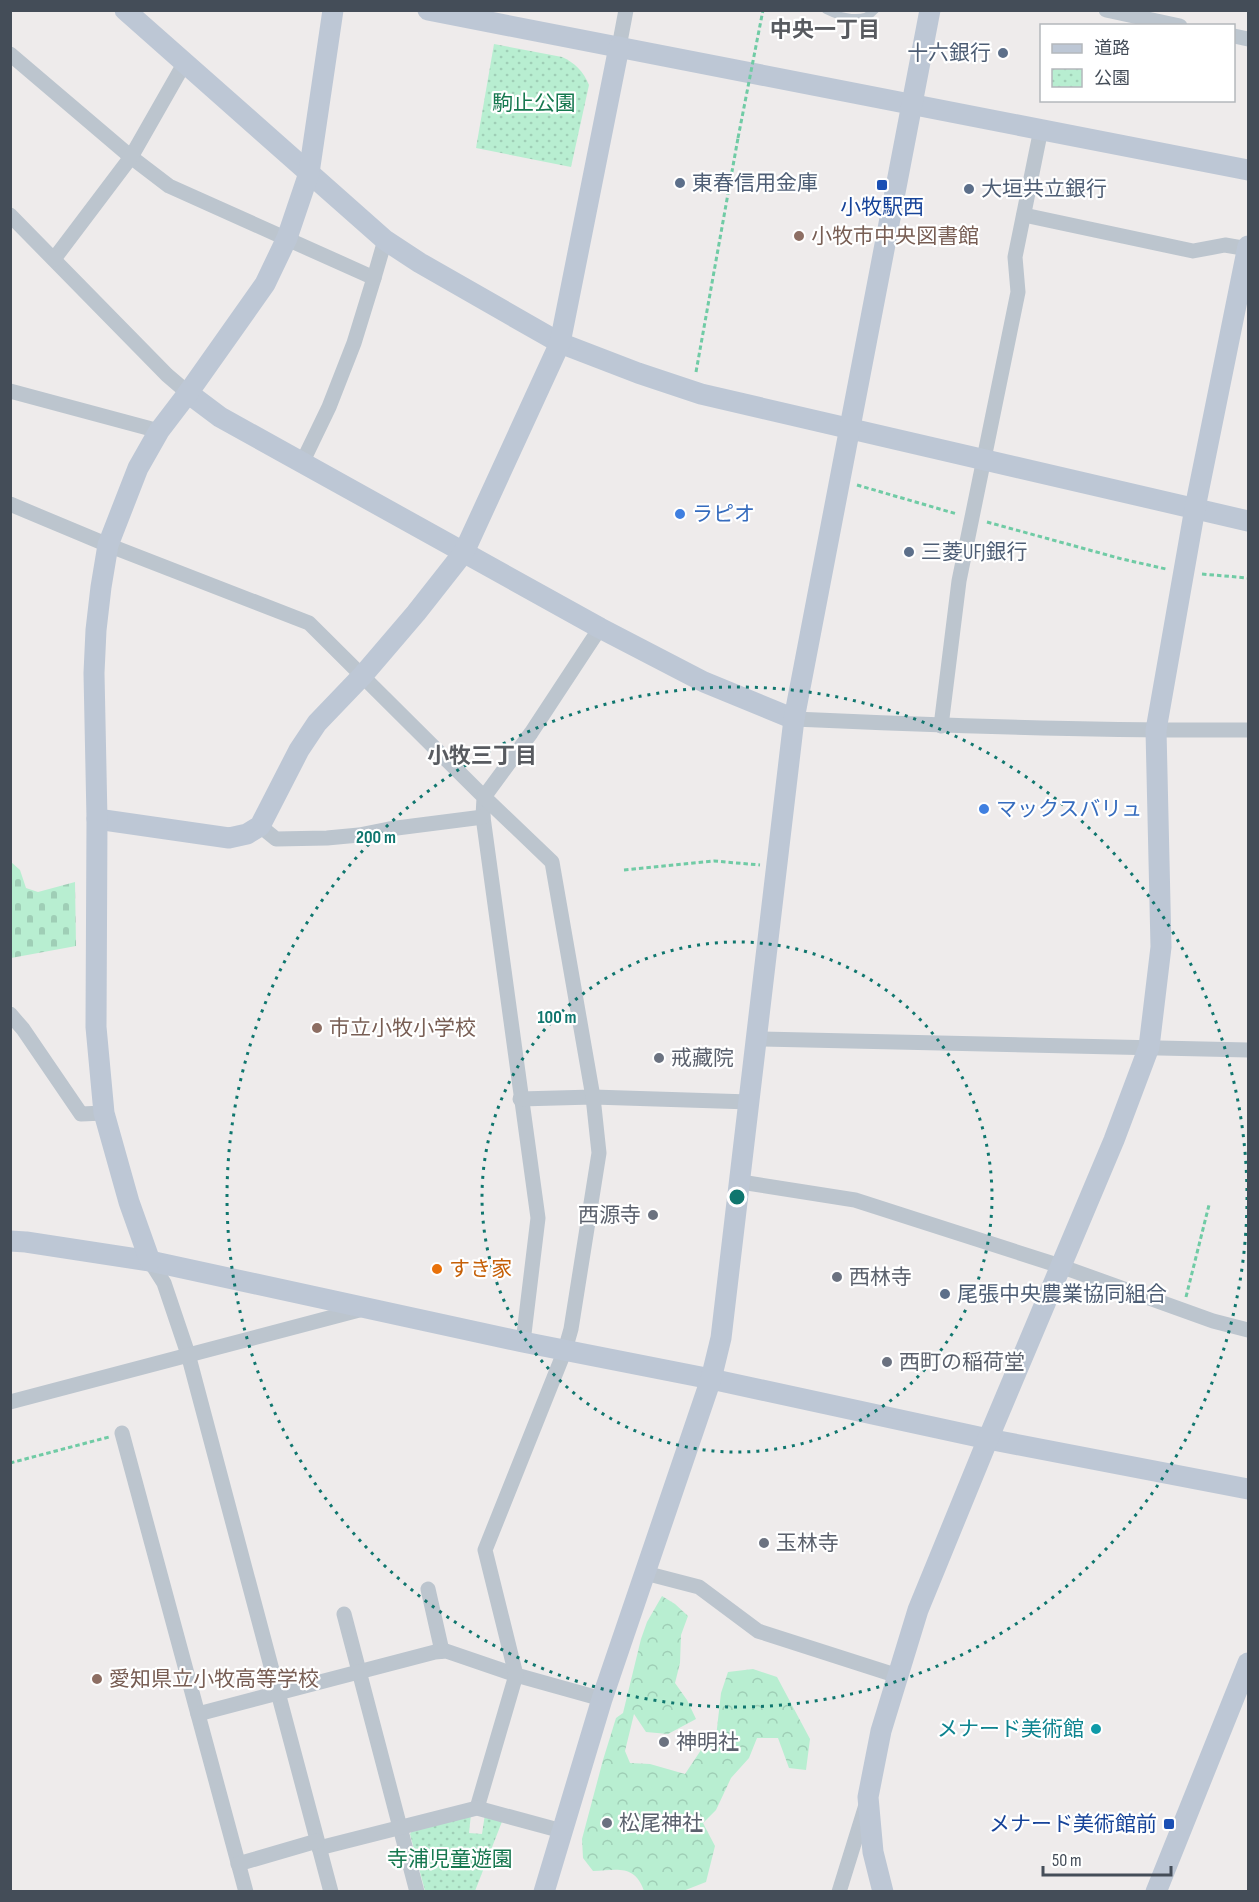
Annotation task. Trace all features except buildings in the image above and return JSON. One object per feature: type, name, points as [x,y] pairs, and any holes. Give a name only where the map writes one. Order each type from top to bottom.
[{"type":"street","points":[[125,10],[386,240],[560,343],[701,394],[1248,521]]},
{"type":"street","points":[[331,1892],[188,1354],[164,1283],[150,1261],[129,1202],[104,1113],[96,1027],[97,819],[94,673],[96,630],[108,545],[138,468],[159,431],[265,284],[287,238],[309,173],[333,10]]},
{"type":"street","points":[[428,10],[1248,170]]},
{"type":"street","points":[[97,819],[229,838],[247,834],[260,826],[299,750],[318,723],[416,613],[464,552],[560,343],[626,10]]},
{"type":"street","points":[[544,1892],[602,1699],[711,1378],[721,1338],[794,719],[930,10]]},
{"type":"street","points":[[1106,10],[1173,20]]},
{"type":"street","points":[[10,54],[131,157],[169,186],[374,278]]},
{"type":"street","points":[[54,259],[131,157],[184,64]]},
{"type":"street","points":[[941,726],[959,581],[1018,292],[1015,257],[1041,129]]},
{"type":"street","points":[[10,215],[167,375],[220,417],[600,628],[704,682],[794,719],[941,726],[1156,730],[1248,729]]},
{"type":"street","points":[[839,1892],[868,1797],[881,1731],[918,1610],[1114,1140],[1149,1047],[1161,947],[1156,730],[1195,508],[1248,248],[1225,245],[1193,251],[1024,215]]},
{"type":"street","points":[[302,464],[329,407],[354,343],[386,240]]},
{"type":"street","points":[[10,391],[159,431]]},
{"type":"street","points":[[10,504],[108,545],[309,623],[484,798],[552,862],[593,1097],[599,1153],[571,1329],[565,1350],[485,1550],[516,1675],[477,1808]]},
{"type":"street","points":[[523,1342],[538,1218],[483,817],[484,798],[531,733],[600,628]]},
{"type":"street","points":[[260,826],[276,838],[327,838],[483,817]]},
{"type":"street","points":[[10,1014],[23,1029],[81,1114],[104,1113]]},
{"type":"street","points":[[757,1039],[1248,1050]]},
{"type":"street","points":[[520,1099],[593,1097],[750,1102]]},
{"type":"street","points":[[741,1182],[855,1200],[1060,1266],[1213,1321],[1248,1330]]},
{"type":"street","points":[[10,1241],[150,1261],[523,1342],[711,1378],[988,1439],[1248,1490]]},
{"type":"street","points":[[10,1402],[366,1308]]},
{"type":"street","points":[[122,1433],[246,1892]]},
{"type":"street","points":[[645,1573],[699,1587],[758,1631],[898,1676]]},
{"type":"street","points":[[428,1589],[442,1651]]},
{"type":"street","points":[[344,1614],[417,1892]]},
{"type":"street","points":[[198,1714],[442,1651],[602,1699]]},
{"type":"street","points":[[1156,1892],[1248,1665]]},
{"type":"street","points":[[868,1797],[873,1852],[883,1892]]},
{"type":"street","points":[[238,1864],[477,1808],[562,1831]]},
{"type":"lane","points":[[828,11],[838,16],[864,17],[875,10]]},
{"type":"path","points":[[694,380],[763,10]]},
{"type":"path","points":[[839,480],[1122,560],[1184,572],[1248,578]]},
{"type":"path","points":[[624,870],[714,861],[777,866]]},
{"type":"path","points":[[1183,1310],[1209,1205]]},
{"type":"path","points":[[10,1463],[122,1433]]},
{"type":"green space","name":"駒止公園","points":[[494,44],[562,57],[575,65],[584,76],[589,85],[571,167],[476,148]]},
{"type":"green space","points":[[11,862],[20,870],[26,888],[38,892],[75,882],[76,946],[11,958]]},
{"type":"green space","points":[[662,1596],[688,1616],[681,1635],[680,1663],[675,1683],[696,1719],[668,1734],[646,1732],[634,1714],[625,1751],[630,1763],[650,1764],[685,1774],[705,1744],[715,1746],[721,1693],[728,1672],[753,1669],[777,1677],[810,1739],[806,1770],[789,1768],[778,1738],[757,1738],[749,1758],[731,1778],[716,1810],[703,1823],[715,1846],[706,1882],[683,1891],[644,1891],[636,1876],[617,1870],[593,1871],[583,1858],[582,1839],[603,1760],[616,1718],[623,1713],[647,1622]]},
{"type":"green space","name":"寺浦児童遊園","points":[[471,1814],[469,1833],[482,1834],[485,1814],[503,1819],[475,1891],[425,1891],[410,1834],[413,1829]]},
{"type":"place","name":"十六銀行","points":[[1003,53]]},
{"type":"place","name":"東春信用金庫","points":[[680,183]]},
{"type":"place","name":"小牧駅西","points":[[882,185]]},
{"type":"place","name":"大垣共立銀行","points":[[969,189]]},
{"type":"place","name":"小牧市中央図書館","points":[[799,236]]},
{"type":"place","name":"ラピオ","points":[[680,514]]},
{"type":"place","name":"三菱UFJ銀行","points":[[909,552]]},
{"type":"place","name":"マックスバリュ","points":[[984,809]]},
{"type":"place","name":"市立小牧小学校","points":[[317,1028]]},
{"type":"place","name":"戒藏院","points":[[659,1058]]},
{"type":"place","name":"西源寺","points":[[653,1215]]},
{"type":"place","name":"すき家","points":[[437,1269]]},
{"type":"place","name":"西林寺","points":[[837,1277]]},
{"type":"place","name":"尾張中央農業協同組合","points":[[945,1294]]},
{"type":"place","name":"西町の稲荷堂","points":[[887,1362]]},
{"type":"place","name":"玉林寺","points":[[764,1543]]},
{"type":"place","name":"愛知県立小牧高等学校","points":[[97,1679]]},
{"type":"place","name":"メナード美術館","points":[[1096,1729]]},
{"type":"place","name":"神明社","points":[[664,1742]]},
{"type":"place","name":"松尾神社","points":[[607,1823]]},
{"type":"place","name":"メナード美術館前","points":[[1169,1824]]},
{"type":"district","name":"中央一丁目","points":[[825,29]]},
{"type":"district","name":"小牧三丁目","points":[[482,755]]}]
